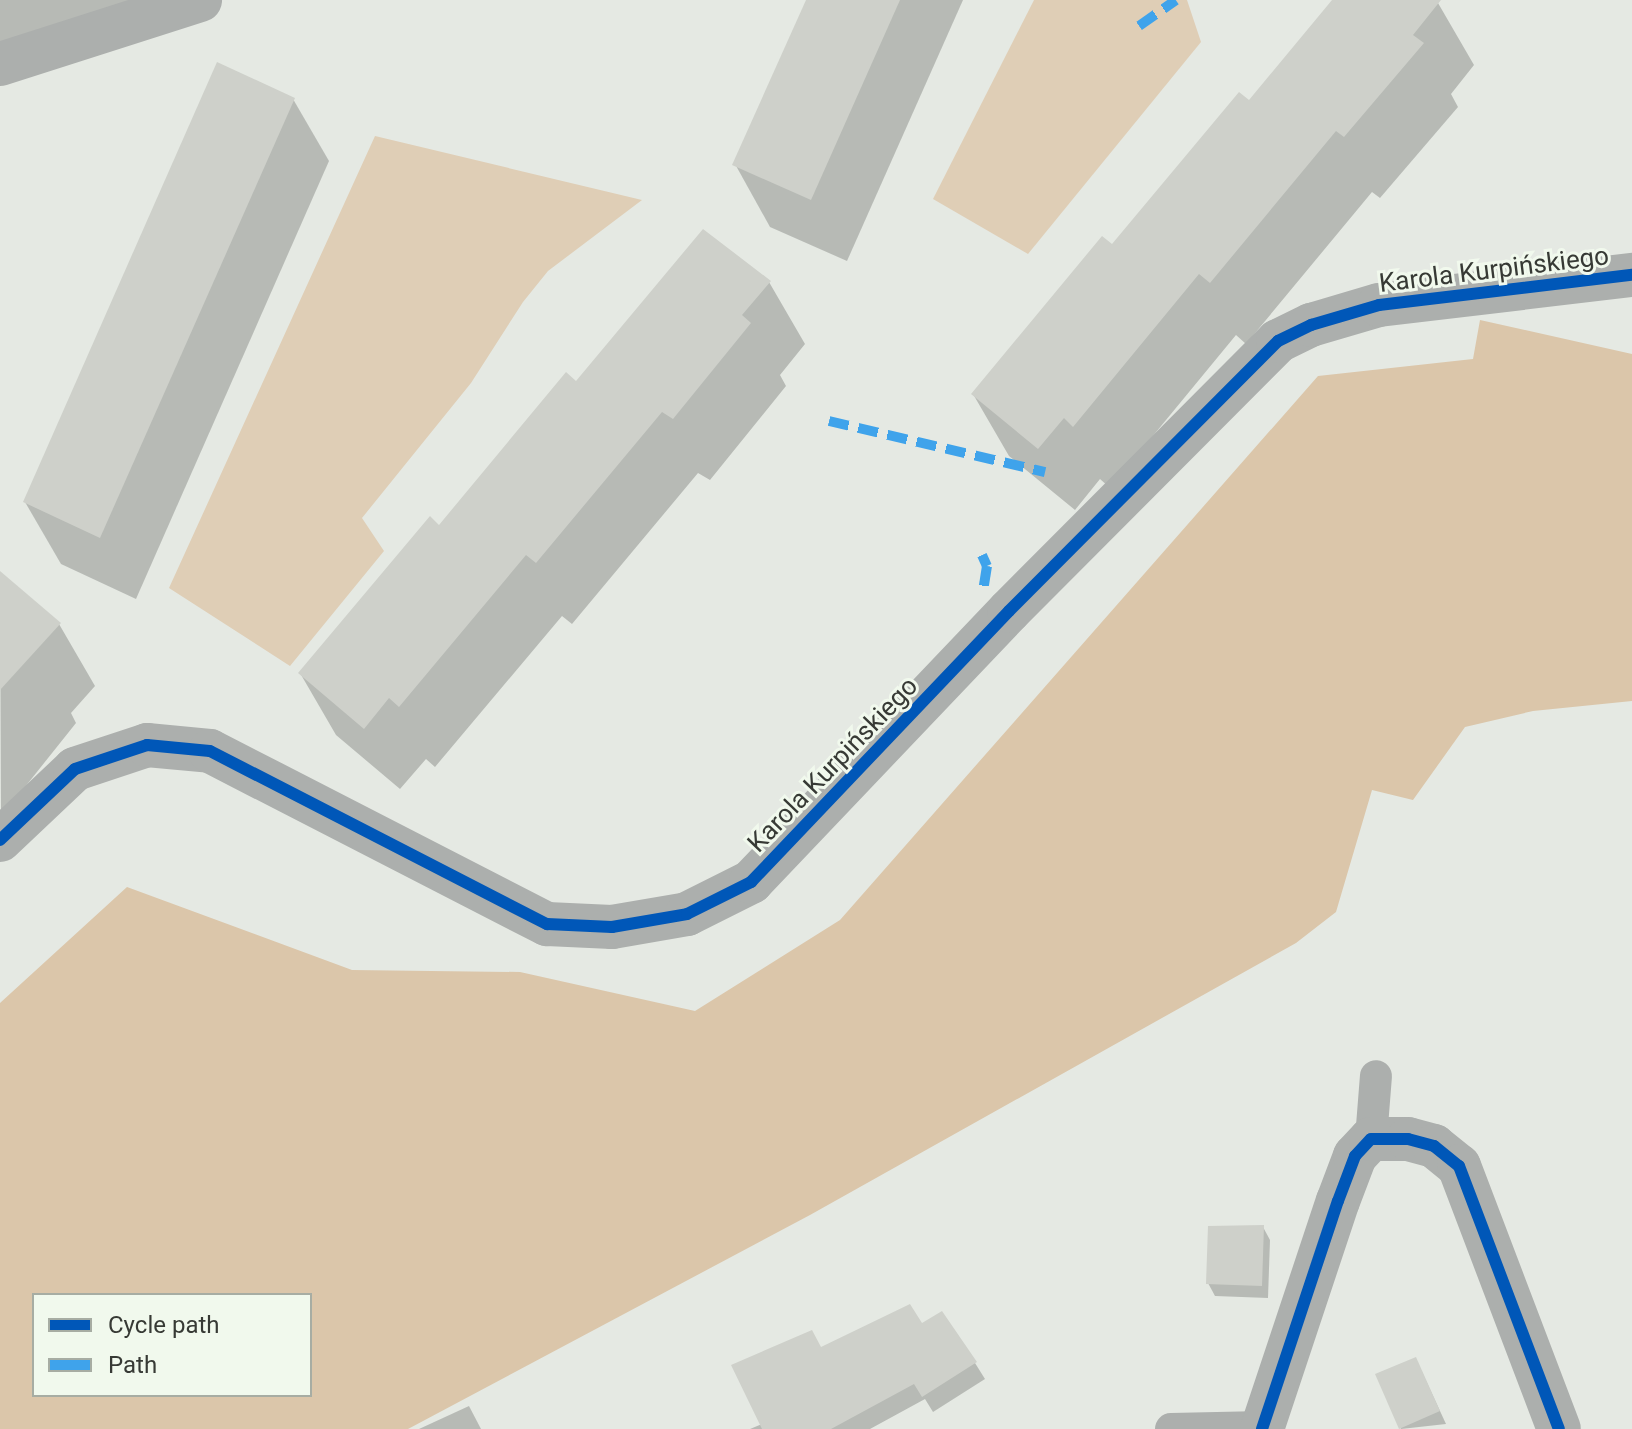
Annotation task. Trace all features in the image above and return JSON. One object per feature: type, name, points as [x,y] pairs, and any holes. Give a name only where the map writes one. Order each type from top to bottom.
[{"type":"street","points":[[0,64],[200,0]]},
{"type":"street","name":"Karola Kurpińskiego","points":[[0,840],[75,769],[147,745],[210,751],[547,924],[612,927],[687,914],[751,882],[1020,600],[1278,341],[1311,325],[1379,305],[1632,275]]},
{"type":"street","points":[[1262,1428],[1355,1156],[1371,1139],[1408,1139],[1434,1146],[1459,1166],[1559,1429]]},
{"type":"lane","points":[[1371,1139],[1376,1076]]},
{"type":"lane","points":[[1171,1429],[1262,1428]]},
{"type":"shaded area","points":[[1034,0],[1187,0],[1201,42],[1028,254],[933,199]]},
{"type":"shaded area","points":[[375,136],[642,200],[548,271],[523,302],[471,383],[362,518],[384,551],[290,666],[169,588]]},
{"type":"shaded area","points":[[1480,320],[1632,354],[1632,701],[1533,711],[1465,727],[1413,800],[1372,790],[1336,912],[1296,943],[810,1215],[408,1429],[0,1429],[0,1003],[127,887],[352,970],[520,972],[695,1011],[840,920],[1318,376],[1473,359]]},
{"type":"building","points":[[806,0],[900,0],[811,200],[732,165]]},
{"type":"building","points":[[1332,0],[1441,0],[1413,35],[1424,43],[1344,137],[1336,131],[1210,283],[1199,274],[1073,427],[1064,418],[1038,449],[971,394],[1102,236],[1112,244],[1239,92],[1249,100]]},
{"type":"building","points":[[217,62],[295,98],[100,538],[23,502]]},
{"type":"building","points":[[703,229],[771,281],[742,315],[751,323],[673,419],[662,412],[536,563],[526,555],[399,707],[389,698],[364,729],[298,673],[430,516],[439,525],[566,372],[576,381]]},
{"type":"building","points":[[0,571],[61,623],[0,690]]},
{"type":"building","points":[[1264,1225],[1262,1286],[1206,1284],[1208,1226]]},
{"type":"building","points":[[910,1304],[922,1323],[942,1311],[977,1362],[922,1397],[914,1384],[831,1429],[762,1429],[731,1365],[812,1330],[821,1347]]},
{"type":"building","points":[[1416,1357],[1440,1411],[1399,1429],[1375,1374]]},
{"type":"marked path","points":[[1139,26],[1176,0]]},
{"type":"marked path","points":[[829,421],[1045,472]]},
{"type":"marked path","points":[[982,555],[987,566],[983,590]]},
{"type":"cycle path","points":[[0,840],[75,769],[147,745],[210,751],[547,924],[612,927],[687,914],[751,882],[1009,611],[1278,341],[1311,325],[1379,305],[1632,275]]},
{"type":"cycle path","points":[[1262,1429],[1338,1201],[1355,1156],[1371,1139],[1408,1139],[1434,1146],[1459,1166],[1559,1429]]}]
